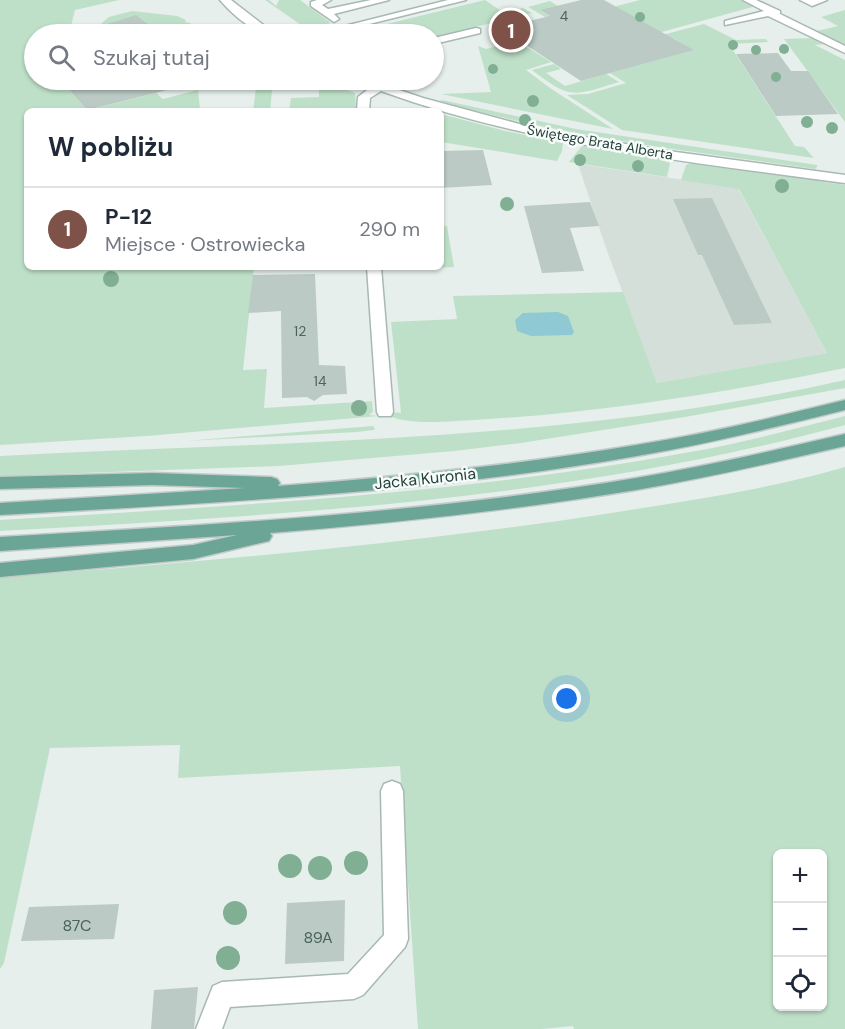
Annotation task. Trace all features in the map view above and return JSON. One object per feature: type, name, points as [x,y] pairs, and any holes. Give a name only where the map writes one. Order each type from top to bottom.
[{"type":"main road","name":"Jacka Kuronia","points":[[0,509],[325,488],[428,478],[608,455],[742,431],[845,405]]},
{"type":"main road","name":"Jacka Kuronia","points":[[0,544],[323,523],[449,510],[619,487],[742,465],[845,440]]},
{"type":"main road","points":[[0,483],[213,480],[325,488]]},
{"type":"main road","points":[[0,570],[193,552],[323,523]]},
{"type":"street","points":[[225,0],[255,24]]},
{"type":"street","points":[[326,0],[315,4],[341,24]]},
{"type":"street","points":[[327,13],[384,0]]},
{"type":"street","points":[[363,24],[462,0]]},
{"type":"street","points":[[748,0],[777,14],[783,20]]},
{"type":"street","points":[[805,0],[812,3],[822,0]]},
{"type":"street","points":[[729,23],[766,13],[845,50]]},
{"type":"street","points":[[444,39],[476,31]]},
{"type":"street","points":[[363,108],[364,97],[374,90]]},
{"type":"street","name":"Świętego Brata Alberta","points":[[388,90],[469,116],[573,139],[845,179]]},
{"type":"street","points":[[374,270],[385,412]]},
{"type":"street","points":[[209,1029],[222,995],[354,986],[396,939],[392,791]]},
{"type":"shaded area","points":[[578,164],[738,188],[827,353],[657,383],[607,251]]},
{"type":"green space","points":[[0,0],[119,0],[75,10],[72,24],[24,24],[24,90],[70,90],[85,108],[24,108],[24,270],[254,270],[243,370],[267,369],[264,408],[372,401],[373,412],[369,415],[378,416],[147,436],[0,445]]},
{"type":"green space","points":[[265,0],[269,0],[276,6],[279,0],[300,0],[331,23],[300,24]]},
{"type":"green space","points":[[485,0],[504,13],[523,8],[532,13],[444,35],[444,24],[387,24]]},
{"type":"green space","points":[[640,0],[743,0],[756,6],[600,49],[528,7],[550,1],[558,6],[541,11],[558,21]]},
{"type":"green space","points":[[845,10],[845,45],[817,31],[838,26],[821,17]]},
{"type":"green space","points":[[132,11],[177,16],[191,24],[101,24],[109,17]]},
{"type":"green space","points":[[704,24],[736,40],[766,39],[768,42],[729,44],[795,146],[804,147],[814,158],[622,130],[567,95],[588,94],[626,83],[610,73],[693,50],[673,38],[654,43],[647,39]]},
{"type":"green space","points":[[814,38],[825,44],[815,45],[845,60],[845,122],[784,39]]},
{"type":"green space","points":[[517,41],[551,62],[526,70],[613,129],[441,94],[491,92],[478,46],[486,49]]},
{"type":"green space","points":[[554,64],[561,69],[546,73],[565,86],[606,74],[619,82],[582,92],[565,91],[532,70]]},
{"type":"green space","points":[[198,90],[200,108],[95,108],[156,93],[163,99]]},
{"type":"green space","points":[[256,90],[272,90],[270,108],[253,108]]},
{"type":"green space","points":[[319,90],[347,90],[355,93],[356,108],[289,108],[291,98],[319,97]]},
{"type":"green space","points":[[440,101],[576,129],[817,165],[817,167],[815,169],[720,156],[579,134],[486,114]]},
{"type":"green space","points":[[444,115],[563,143],[557,161],[444,142]]},
{"type":"green space","points":[[582,146],[668,160],[670,164],[667,177],[569,162]]},
{"type":"green space","points":[[691,163],[845,185],[845,368],[707,394],[521,417],[430,422],[407,421],[388,415],[391,412],[401,413],[391,322],[457,319],[453,296],[623,292],[657,383],[827,353],[739,189],[681,180],[686,165]]},
{"type":"green space","points":[[444,226],[447,226],[454,267],[444,267]]},
{"type":"green space","points":[[845,380],[845,388],[685,417],[521,443],[454,451],[279,466],[0,476],[0,456],[318,442],[530,428],[741,401]]},
{"type":"green space","points":[[845,416],[845,425],[741,450],[637,471],[531,487],[319,510],[0,531],[0,520],[346,497],[519,478],[709,448],[768,436]]},
{"type":"green space","points":[[373,426],[375,429],[373,430],[357,432],[185,441]]},
{"type":"green space","points":[[845,467],[845,1029],[574,1029],[573,1026],[542,1029],[418,1029],[400,766],[178,778],[180,745],[50,748],[4,963],[0,969],[0,578],[454,535],[605,514],[756,489]]},
{"type":"water","points":[[558,312],[568,316],[574,332],[572,335],[531,336],[517,331],[515,320],[523,313]]},
{"type":"building","points":[[581,0],[604,0],[694,50],[581,81],[500,28],[550,16],[540,10]]},
{"type":"building","points":[[136,15],[147,24],[108,24]]},
{"type":"building","points":[[778,53],[791,71],[808,71],[838,114],[776,116],[736,54]]},
{"type":"building","points":[[70,90],[167,90],[95,108],[85,108]]},
{"type":"building","points":[[483,150],[492,185],[444,188],[444,151]]},
{"type":"building","points":[[712,198],[772,323],[734,325],[702,255],[698,255],[673,199]]},
{"type":"building","points":[[590,202],[599,226],[570,228],[584,271],[542,273],[524,206]]},
{"type":"building","points":[[315,274],[319,365],[345,366],[347,394],[323,395],[314,401],[307,397],[282,398],[281,311],[248,313],[253,275]]},
{"type":"building","points":[[345,900],[344,961],[285,964],[287,903]]},
{"type":"building","points":[[119,904],[114,939],[21,941],[29,907]]},
{"type":"building","points":[[198,987],[194,1029],[151,1029],[154,990]]},
{"type":"place","name":"P-12","points":[[511,30]]}]
